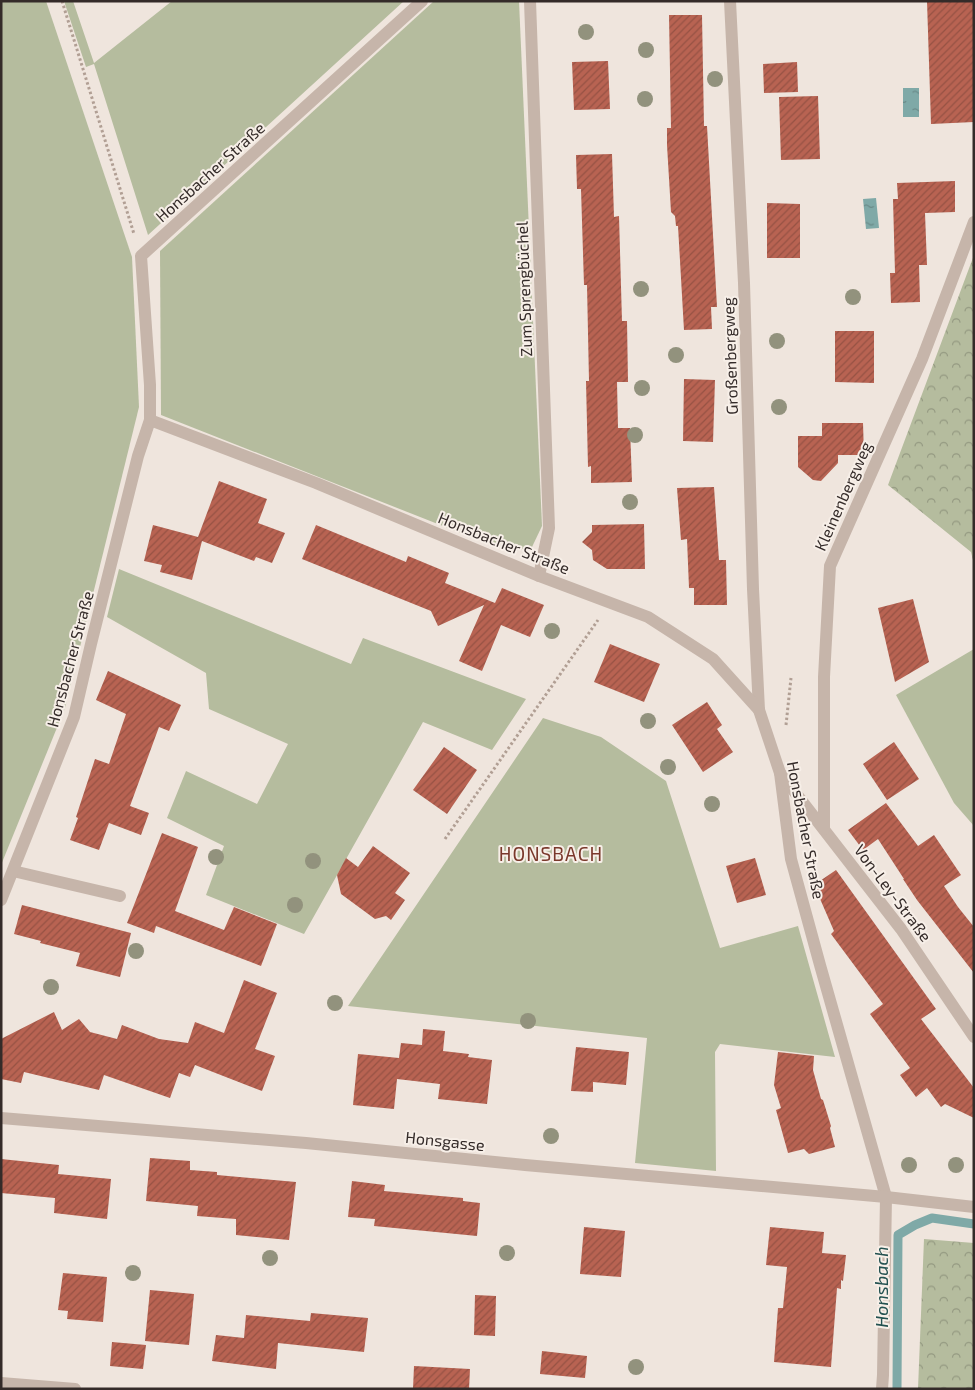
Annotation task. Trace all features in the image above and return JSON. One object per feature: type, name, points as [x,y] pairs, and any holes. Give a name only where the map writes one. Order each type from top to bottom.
[{"type":"street","name":"Honsbacher Straße","points":[[1,900],[74,717],[138,456],[150,420],[150,385],[141,256],[422,1]]},
{"type":"street","name":"Zum Sprengbüchel","points":[[530,1],[549,528],[539,576]]},
{"type":"street","name":"Großenbergweg","points":[[730,1],[744,283],[759,710]]},
{"type":"street","name":"Kleinenbergweg","points":[[824,830],[824,677],[830,566],[922,359],[974,222]]},
{"type":"street","name":"Honsbacher Straße","points":[[150,420],[316,483],[539,576],[648,617],[712,659],[759,710],[780,773],[791,859],[886,1197],[882,1389]]},
{"type":"street","name":"Von-Ley-Straße","points":[[780,773],[901,928],[974,1037]]},
{"type":"street","points":[[13,871],[120,896]]},
{"type":"street","name":"Honsgasse","points":[[1,1118],[306,1143],[525,1165],[886,1197]]},
{"type":"street","points":[[886,1197],[974,1207]]},
{"type":"street","points":[[1,1383],[75,1389]]},
{"type":"path","points":[[62,1],[141,256]]},
{"type":"path","points":[[445,839],[610,603]]},
{"type":"green space","points":[[1,1],[46,1],[132,257],[139,407],[65,708],[1,865]]},
{"type":"green space","points":[[64,1],[73,1],[94,63],[172,1],[404,1],[148,235],[94,64],[86,67]]},
{"type":"green space","points":[[434,1],[519,1],[542,526],[532,547],[509,552],[161,415],[160,251]]},
{"type":"green space","points":[[974,255],[974,564],[971,552],[888,485]]},
{"type":"green space","points":[[119,569],[351,664],[363,638],[526,699],[492,750],[423,722],[304,934],[206,895],[224,846],[167,818],[186,771],[257,804],[288,744],[209,709],[206,673],[107,617]]},
{"type":"green space","points":[[974,649],[974,826],[954,803],[896,695]]},
{"type":"green space","points":[[543,718],[601,737],[666,781],[720,948],[798,926],[835,1057],[720,1044],[715,1052],[716,1171],[635,1163],[647,1038],[348,1006]]},
{"type":"green space","points":[[924,1239],[974,1243],[974,1389],[918,1389]]},
{"type":"water","points":[[903,88],[919,88],[919,117],[903,117]]},
{"type":"water","points":[[876,198],[879,228],[866,229],[863,199]]},
{"type":"building","points":[[927,1],[974,1],[974,122],[931,124]]},
{"type":"building","points":[[669,15],[702,15],[704,126],[707,126],[717,307],[711,307],[712,329],[684,330],[678,226],[676,226],[675,216],[671,212],[667,145],[667,128],[671,128]]},
{"type":"building","points":[[608,61],[610,109],[574,110],[572,62]]},
{"type":"building","points":[[797,62],[798,92],[764,93],[763,64]]},
{"type":"building","points":[[818,96],[820,159],[781,160],[779,97]]},
{"type":"building","points":[[612,154],[614,217],[619,216],[622,321],[627,321],[628,382],[617,382],[618,428],[630,428],[632,482],[591,483],[591,466],[588,467],[586,381],[589,381],[587,285],[584,285],[581,189],[577,189],[576,155]]},
{"type":"building","points":[[955,181],[955,212],[925,213],[927,265],[919,265],[920,302],[891,303],[890,273],[895,273],[893,199],[898,199],[897,183]]},
{"type":"building","points":[[767,203],[800,204],[800,258],[767,258]]},
{"type":"building","points":[[835,331],[874,331],[874,383],[835,382]]},
{"type":"building","points":[[684,379],[715,380],[713,442],[683,441]]},
{"type":"building","points":[[822,423],[863,423],[864,455],[838,455],[838,463],[821,481],[813,480],[798,467],[798,436],[822,436]]},
{"type":"building","points":[[219,481],[267,499],[258,523],[285,533],[272,563],[256,557],[254,561],[202,541],[192,580],[160,572],[162,565],[144,561],[153,525],[198,537]]},
{"type":"building","points":[[714,487],[719,560],[726,560],[727,605],[694,605],[694,588],[689,588],[687,539],[681,540],[677,488]]},
{"type":"building","points":[[644,524],[645,569],[607,569],[593,560],[592,550],[582,542],[592,532],[592,525]]},
{"type":"building","points":[[316,525],[406,562],[408,556],[449,573],[445,583],[495,603],[502,588],[544,605],[530,637],[501,625],[482,671],[459,661],[484,605],[438,626],[431,611],[302,559]]},
{"type":"building","points":[[913,599],[929,662],[895,682],[878,608]]},
{"type":"building","points":[[610,644],[660,664],[644,702],[594,682]]},
{"type":"building","points":[[108,671],[181,705],[169,731],[159,727],[130,806],[149,813],[141,835],[109,823],[99,850],[70,840],[95,759],[109,764],[126,714],[96,700]]},
{"type":"building","points":[[707,702],[722,725],[717,729],[733,752],[703,772],[672,725]]},
{"type":"building","points":[[894,742],[919,779],[887,800],[863,764]]},
{"type":"building","points":[[444,747],[477,770],[447,814],[413,790]]},
{"type":"building","points":[[886,803],[918,846],[934,835],[961,875],[944,886],[974,927],[974,973],[917,900],[878,839],[863,850],[848,830]]},
{"type":"building","points":[[162,833],[198,847],[175,911],[224,930],[234,907],[277,924],[261,966],[156,926],[154,933],[127,923]]},
{"type":"building","points":[[373,846],[410,873],[395,893],[405,900],[391,920],[386,916],[375,919],[341,894],[337,875],[346,858],[358,867]]},
{"type":"building","points":[[755,858],[766,895],[737,903],[726,866]]},
{"type":"building","points":[[836,870],[936,1009],[921,1019],[974,1088],[974,1118],[945,1104],[941,1107],[927,1088],[916,1097],[900,1075],[910,1068],[870,1014],[883,1004],[831,934],[834,931],[814,885]]},
{"type":"building","points":[[22,905],[131,933],[120,977],[76,966],[80,953],[14,934]]},
{"type":"building","points":[[244,980],[277,993],[255,1049],[275,1056],[262,1091],[195,1065],[190,1077],[179,1073],[170,1098],[104,1075],[99,1090],[24,1072],[21,1083],[1,1079],[1,1039],[54,1012],[62,1030],[79,1019],[90,1032],[117,1039],[122,1025],[159,1039],[188,1043],[195,1022],[224,1033]]},
{"type":"building","points":[[423,1029],[445,1031],[443,1051],[469,1054],[468,1057],[492,1060],[487,1104],[438,1099],[440,1084],[397,1079],[394,1109],[353,1105],[358,1054],[399,1058],[401,1043],[422,1045]]},
{"type":"building","points":[[576,1047],[629,1052],[626,1085],[593,1082],[593,1092],[571,1091]]},
{"type":"building","points":[[778,1052],[814,1056],[813,1070],[831,1126],[835,1147],[809,1154],[804,1149],[788,1153],[776,1110],[781,1108],[774,1085]]},
{"type":"building","points":[[150,1158],[190,1161],[190,1170],[217,1172],[217,1175],[296,1182],[289,1240],[236,1235],[236,1219],[197,1216],[198,1206],[146,1201]]},
{"type":"building","points":[[1,1159],[59,1165],[58,1174],[111,1179],[107,1219],[54,1213],[55,1198],[1,1193]]},
{"type":"building","points":[[352,1181],[385,1185],[384,1191],[463,1198],[463,1201],[480,1203],[477,1236],[374,1226],[375,1219],[348,1217]]},
{"type":"building","points":[[584,1227],[625,1231],[621,1277],[580,1274]]},
{"type":"building","points":[[770,1227],[824,1232],[822,1253],[846,1255],[841,1289],[837,1288],[831,1367],[774,1362],[778,1308],[783,1308],[787,1267],[766,1265]]},
{"type":"building","points":[[63,1273],[107,1277],[103,1322],[67,1319],[68,1311],[58,1310]]},
{"type":"building","points":[[150,1290],[194,1294],[189,1345],[145,1341]]},
{"type":"building","points":[[475,1295],[496,1296],[495,1336],[474,1335]]},
{"type":"building","points":[[311,1313],[368,1318],[364,1352],[278,1343],[276,1369],[212,1361],[216,1335],[244,1338],[246,1315],[310,1321]]},
{"type":"building","points":[[112,1342],[146,1345],[143,1369],[110,1366]]},
{"type":"building","points":[[542,1351],[587,1356],[585,1378],[540,1374]]},
{"type":"building","points":[[414,1366],[470,1369],[469,1389],[413,1389]]},
{"type":"waterway","name":"Honsbach","points":[[897,1389],[898,1235],[932,1218],[974,1224]]},
{"type":"district","name":"HONSBACH","points":[[551,854]]}]
